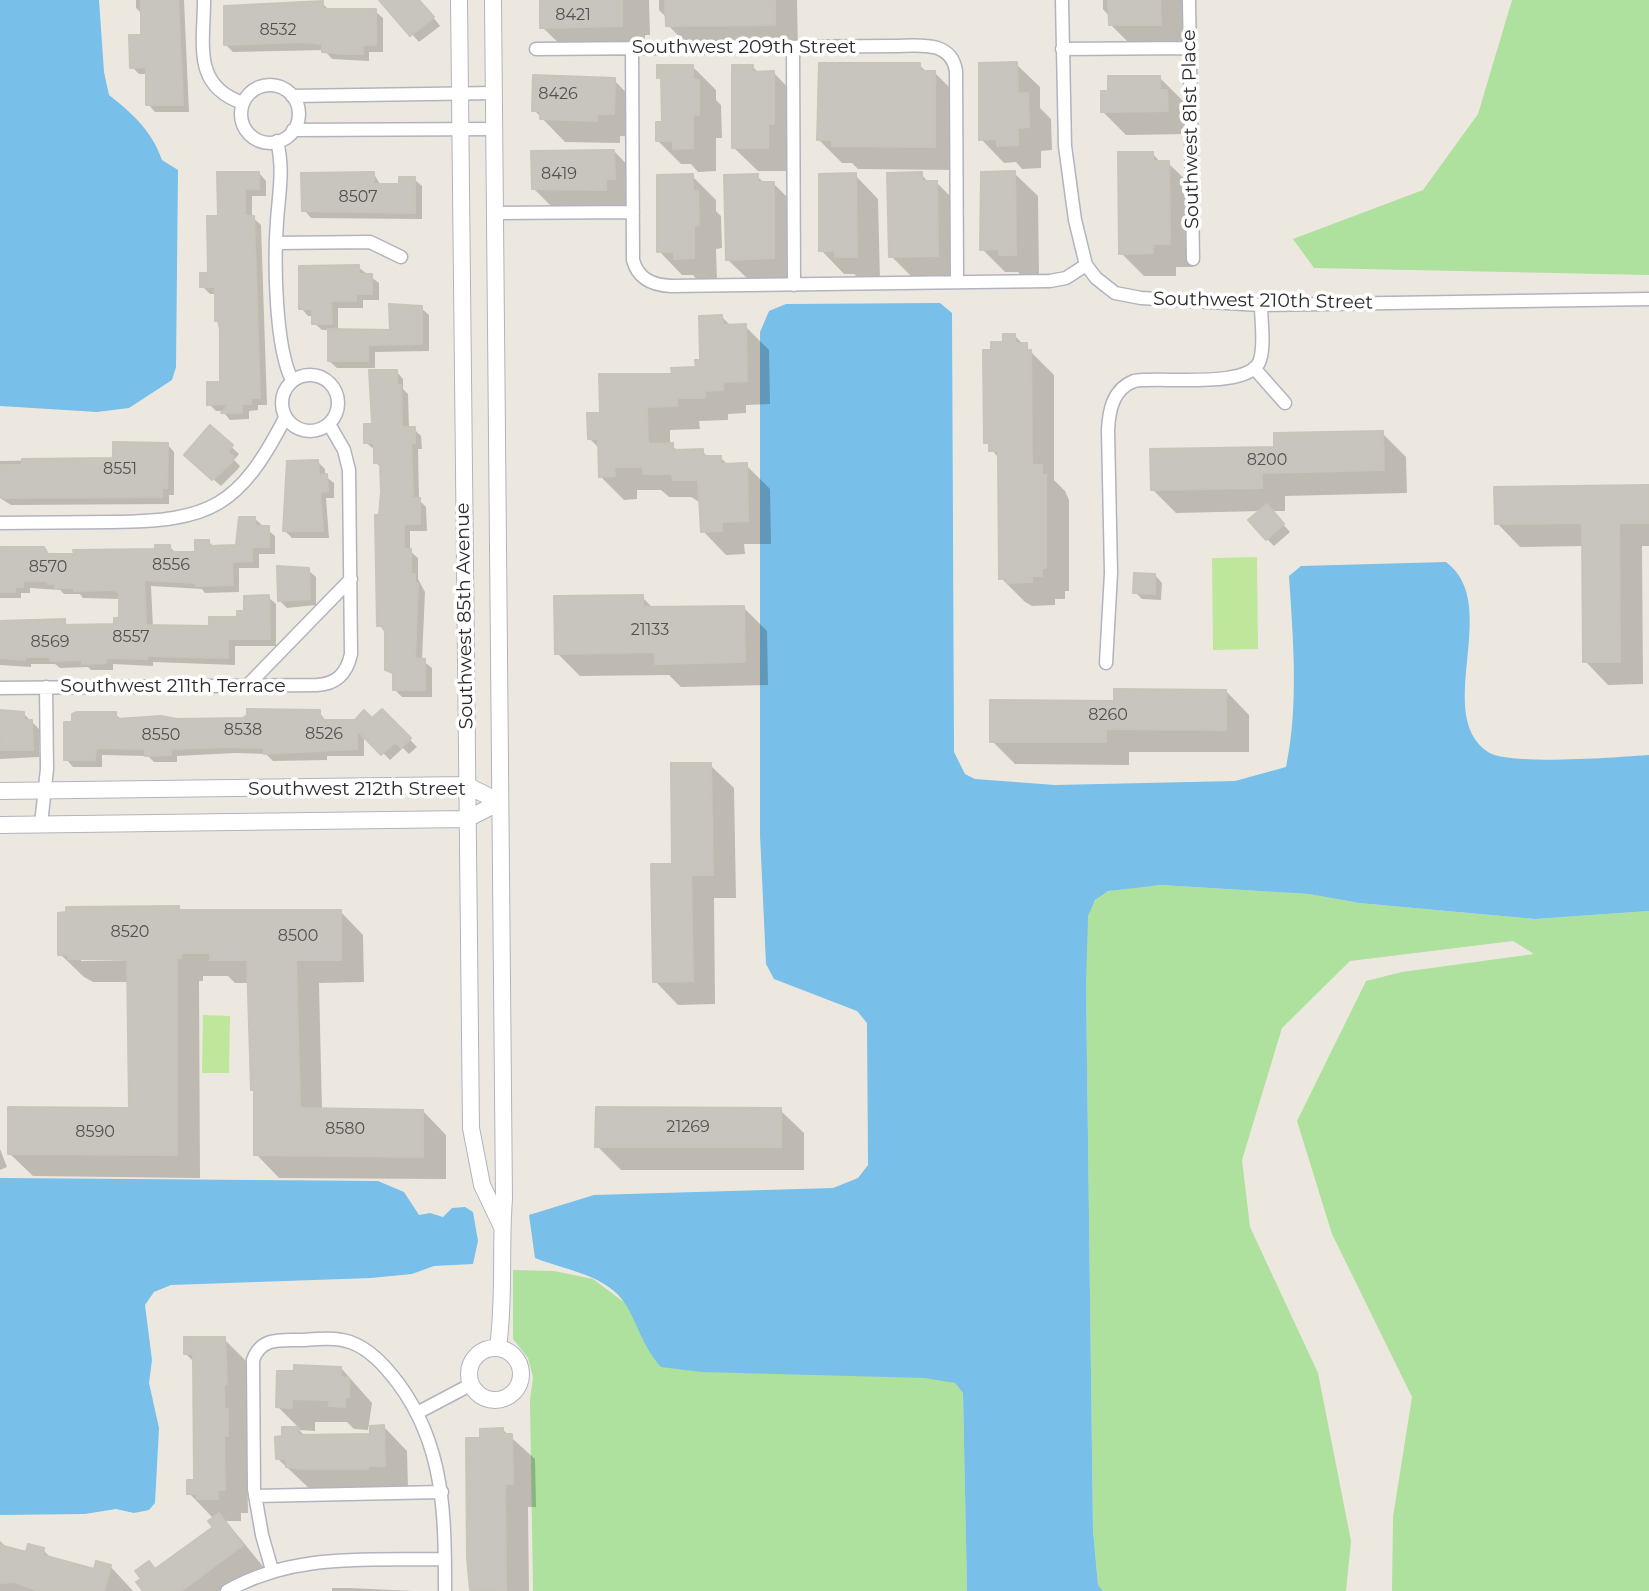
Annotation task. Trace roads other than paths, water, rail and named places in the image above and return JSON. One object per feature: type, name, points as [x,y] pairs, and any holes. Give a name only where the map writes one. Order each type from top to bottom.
[{"type":"street","points":[[204,0],[204,62],[208,77],[224,96],[243,103]]},
{"type":"street","name":"Southwest 85th Avenue","points":[[459,0],[471,1128],[482,1185],[502,1227]]},
{"type":"street","name":"Southwest 85th Avenue","points":[[493,0],[505,1199],[502,1227],[504,1301],[498,1348]]},
{"type":"street","points":[[632,48],[633,260],[643,278],[671,286],[1060,281],[1086,265],[1066,162],[1062,0]]},
{"type":"street","name":"Southwest 81st Place","points":[[1189,0],[1194,259]]},
{"type":"street","name":"Southwest 209th Street","points":[[536,49],[929,46],[950,53],[955,64],[957,86],[957,282]]},
{"type":"street","points":[[793,47],[794,285]]},
{"type":"street","points":[[1062,49],[1189,48]]},
{"type":"street","points":[[293,130],[299,113],[292,96],[279,86],[262,86],[243,103],[242,121],[248,133],[259,140],[277,141],[293,130],[494,129]]},
{"type":"street","points":[[292,96],[494,93]]},
{"type":"street","points":[[277,141],[283,176],[276,243],[282,357],[292,380]]},
{"type":"street","points":[[495,213],[633,212]]},
{"type":"street","points":[[276,243],[370,242],[401,257]]},
{"type":"street","name":"Southwest 210th Street","points":[[1086,265],[1108,289],[1123,296],[1261,305],[1649,299]]},
{"type":"street","points":[[1106,663],[1111,573],[1108,430],[1111,404],[1122,388],[1134,382],[1224,379],[1254,368],[1261,357],[1261,305]]},
{"type":"street","points":[[1254,368],[1285,403]]},
{"type":"street","points":[[315,375],[329,382],[338,403],[329,424],[322,429],[306,431],[285,418],[281,398],[292,380],[315,375]]},
{"type":"street","points":[[0,523],[160,521],[195,514],[225,498],[247,479],[267,452],[285,418]]},
{"type":"street","points":[[247,686],[351,579],[349,470],[344,450],[329,424]]},
{"type":"street","name":"Southwest 211th Terrace","points":[[0,688],[325,684],[343,675],[351,654],[351,579]]},
{"type":"street","points":[[41,824],[45,790],[46,687]]},
{"type":"street","name":"Southwest 212th Street","points":[[0,791],[466,785],[500,802]]},
{"type":"street","name":"Southwest 212th Street","points":[[0,825],[467,819],[500,802]]},
{"type":"street","points":[[272,1570],[255,1496],[253,1367],[261,1347],[275,1340],[335,1339],[354,1344],[380,1362],[417,1413],[432,1448],[442,1492],[445,1591]]},
{"type":"street","points":[[498,1348],[512,1354],[521,1367],[516,1390],[503,1399],[488,1399],[470,1384],[468,1371],[473,1358],[484,1349],[498,1348]]},
{"type":"street","points":[[417,1413],[470,1384]]},
{"type":"street","points":[[255,1496],[442,1492]]},
{"type":"street","points":[[227,1591],[272,1570],[323,1561],[445,1559]]},
{"type":"water","points":[[0,0],[99,0],[104,72],[109,95],[141,124],[153,140],[162,160],[178,170],[176,367],[172,380],[129,408],[97,412],[0,406]]},
{"type":"water","points":[[940,303],[952,313],[954,752],[965,774],[975,779],[1055,785],[1235,781],[1286,767],[1294,696],[1289,576],[1301,566],[1446,562],[1462,581],[1469,604],[1466,712],[1472,735],[1488,752],[1518,759],[1540,760],[1649,755],[1649,911],[1535,919],[1359,903],[1309,894],[1161,885],[1108,891],[1095,900],[1088,916],[1086,984],[1093,1530],[1098,1585],[1103,1591],[967,1591],[963,1393],[955,1383],[925,1378],[702,1372],[661,1367],[618,1295],[597,1280],[535,1258],[529,1215],[594,1195],[833,1188],[858,1178],[868,1165],[867,1023],[857,1011],[774,979],[766,964],[760,835],[760,332],[769,311],[786,304]]},
{"type":"water","points":[[0,1178],[378,1181],[404,1192],[419,1215],[430,1213],[443,1217],[452,1208],[465,1207],[473,1212],[478,1241],[473,1264],[434,1266],[412,1274],[371,1278],[171,1285],[154,1292],[145,1305],[152,1360],[149,1383],[159,1428],[155,1503],[149,1510],[134,1513],[116,1509],[85,1514],[0,1515]]}]
